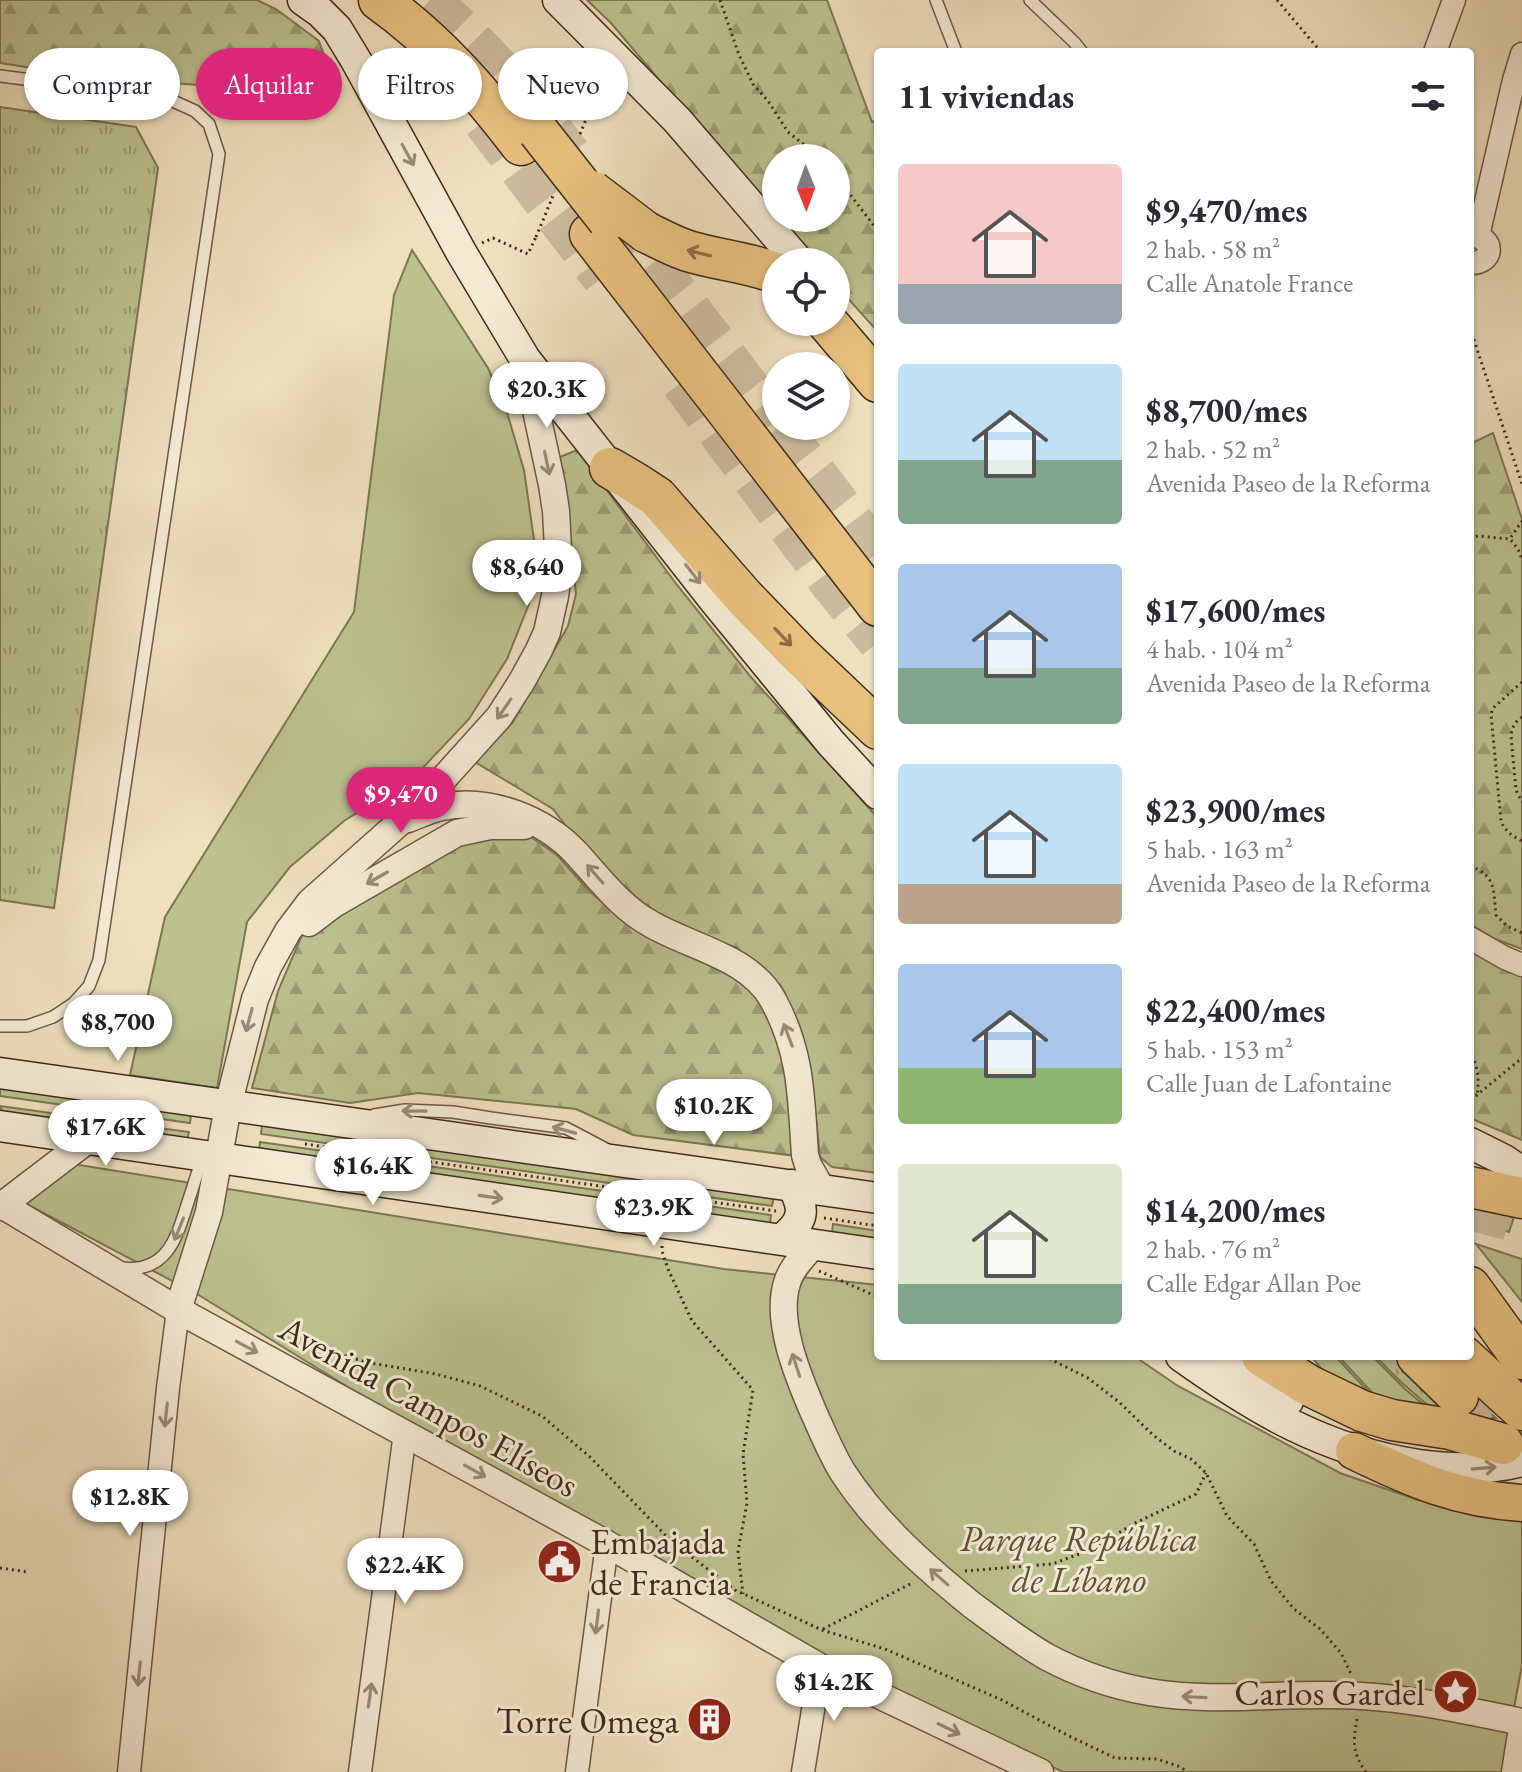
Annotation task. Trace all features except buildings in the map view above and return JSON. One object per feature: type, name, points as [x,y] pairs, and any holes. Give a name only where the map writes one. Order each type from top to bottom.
[{"type":"highway","points":[[379,0],[423,34],[483,95],[874,601]]},
{"type":"highway","points":[[415,0],[468,47],[499,80],[874,565]]},
{"type":"highway","points":[[576,179],[646,232],[666,243],[705,256],[762,266]]},
{"type":"highway","points":[[839,336],[874,377]]},
{"type":"highway","points":[[610,468],[657,497],[744,597],[874,725]]},
{"type":"highway","points":[[1474,1177],[1519,1215]]},
{"type":"highway","points":[[1474,1270],[1522,1333]]},
{"type":"highway","points":[[1474,1293],[1522,1359]]},
{"type":"highway","points":[[1474,1334],[1522,1380]]},
{"type":"highway","points":[[1268,1360],[1308,1385],[1362,1411],[1392,1420],[1517,1441]]},
{"type":"highway","points":[[1421,1360],[1458,1396]]},
{"type":"highway","points":[[1466,1360],[1517,1441]]},
{"type":"highway","points":[[1354,1440],[1425,1484],[1452,1493],[1522,1503]]},
{"type":"main road","points":[[303,0],[337,29],[461,252],[525,359],[714,600],[831,743],[874,790]]},
{"type":"main road","points":[[558,0],[677,120],[787,248]]},
{"type":"main road","points":[[650,91],[691,163],[762,258]]},
{"type":"main road","points":[[850,321],[874,351]]},
{"type":"main road","points":[[0,1073],[792,1185]]},
{"type":"main road","points":[[0,1126],[663,1222],[801,1227],[874,1253]]},
{"type":"main road","points":[[1474,1145],[1522,1172]]},
{"type":"main road","points":[[1474,1177],[1522,1184]]},
{"type":"main road","points":[[792,1185],[801,1227]]},
{"type":"main road","points":[[792,1185],[801,1200],[801,1215],[795,1228],[874,1200]]},
{"type":"main road","points":[[1187,1360],[1216,1381],[1302,1431],[1354,1440],[1434,1446],[1517,1441]]},
{"type":"main road","points":[[1230,1360],[1282,1398],[1354,1440]]},
{"type":"street","points":[[1436,48],[1454,0]]},
{"type":"street","points":[[1474,263],[1479,264],[1487,258],[1489,249],[1486,241],[1474,236],[1518,81],[1522,54]]},
{"type":"street","points":[[129,1772],[178,1310],[209,1212],[212,1156],[255,999],[288,931],[310,902],[400,822],[499,717],[539,650],[552,614],[559,568],[556,511],[525,359]]},
{"type":"street","points":[[400,822],[442,807],[482,807],[515,814],[553,833],[631,911],[667,933],[740,966],[772,998],[797,1064],[808,1165],[801,1227],[784,1297],[791,1353],[811,1406],[841,1469],[882,1523],[933,1572],[986,1616],[1045,1655],[1070,1668],[1123,1686],[1148,1692],[1200,1697],[1361,1696],[1451,1707],[1522,1725],[1515,1772]]},
{"type":"street","points":[[279,948],[334,904],[457,833],[509,825],[553,833]]},
{"type":"street","points":[[1474,940],[1522,965]]},
{"type":"street","points":[[1,1204],[89,1139]]},
{"type":"street","name":"Avenida Campos Elíseos","points":[[1,1204],[178,1310],[607,1544],[820,1667],[1025,1770]]},
{"type":"street","points":[[360,1772],[405,1433]]},
{"type":"street","points":[[577,1772],[607,1544]]},
{"type":"street","points":[[803,1772],[820,1667]]},
{"type":"lane","points":[[936,0],[954,48]]},
{"type":"lane","points":[[1030,0],[1079,48]]},
{"type":"lane","points":[[0,76],[164,97],[195,111],[209,124],[219,154],[99,960],[89,986],[74,1003],[53,1017],[27,1026],[0,1026]]},
{"type":"lane","points":[[102,1264],[124,1269],[138,1268],[153,1263],[170,1249],[212,1156]]},
{"type":"path","points":[[720,0],[739,55],[753,84],[788,132],[803,144]]},
{"type":"path","points":[[1277,0],[1318,48]]},
{"type":"path","points":[[850,194],[874,226]]},
{"type":"path","points":[[461,252],[493,238],[528,254],[536,237]]},
{"type":"path","points":[[1474,340],[1522,484]]},
{"type":"path","points":[[1510,539],[1522,521]]},
{"type":"path","points":[[1474,537],[1510,539],[1522,559]]},
{"type":"path","points":[[1522,682],[1493,708],[1491,714],[1501,821],[1511,835],[1522,841]]},
{"type":"path","points":[[1522,717],[1516,721],[1511,736],[1516,790],[1522,802]]},
{"type":"path","points":[[1474,868],[1486,873],[1493,882],[1496,915],[1507,926],[1522,933]]},
{"type":"path","points":[[1474,1096],[1522,1058]]},
{"type":"path","points":[[1474,1060],[1478,1070],[1477,1095]]},
{"type":"path","points":[[292,1142],[801,1227],[847,1221],[874,1225]]},
{"type":"path","points":[[663,1222],[662,1251],[692,1321],[753,1390],[743,1454],[747,1503],[738,1551],[743,1594]]},
{"type":"path","points":[[801,1227],[874,1293]]},
{"type":"path","points":[[292,1345],[308,1345],[370,1363],[436,1374],[480,1386],[542,1416],[590,1457],[671,1541],[735,1590],[822,1630],[885,1649],[1002,1700],[1115,1758],[1157,1759],[1187,1772]]},
{"type":"path","points":[[1052,1360],[1088,1378],[1153,1435],[1191,1459],[1206,1473],[1227,1516],[1254,1544],[1271,1581],[1294,1609],[1320,1629],[1341,1653],[1361,1696],[1353,1742],[1359,1763],[1366,1772]]},
{"type":"path","points":[[822,1630],[933,1572],[1052,1564],[1093,1549],[1133,1524],[1196,1494],[1206,1473]]},
{"type":"path","points":[[0,1568],[28,1572]]},
{"type":"green space","points":[[0,0],[257,0],[276,9],[319,41],[321,48],[196,48],[196,85],[180,84],[180,48],[24,48],[24,67],[0,63]]},
{"type":"green space","points":[[587,0],[827,0],[874,121],[874,328],[850,301],[850,248],[803,248],[788,232],[850,232],[850,144],[762,144],[762,201],[611,23]]},
{"type":"green space","points":[[0,107],[24,111],[24,120],[88,120],[136,127],[158,168],[54,908],[0,900]]},
{"type":"green space","points":[[412,250],[488,368],[506,409],[524,470],[534,540],[529,604],[507,659],[469,719],[416,775],[344,821],[290,867],[247,922],[217,1088],[130,1075],[165,917],[354,612],[394,295]]},
{"type":"green space","points":[[1493,433],[1522,519],[1522,949],[1495,939],[1474,926],[1474,442]]},
{"type":"green space","points":[[577,450],[677,585],[750,676],[874,814],[874,1172],[832,1167],[820,1157],[813,1090],[796,1024],[776,980],[737,948],[698,934],[643,905],[604,876],[553,809],[475,762],[513,722],[568,626],[576,594],[560,457]]},
{"type":"green space","points":[[484,831],[528,835],[557,855],[589,891],[626,922],[729,967],[764,1001],[788,1083],[796,1156],[633,1135],[576,1109],[418,1093],[350,1103],[252,1088],[278,991],[302,935],[363,882]]},
{"type":"green space","points":[[1474,953],[1522,974],[1522,1140],[1474,1120]]},
{"type":"green space","points":[[0,1087],[191,1115],[190,1123],[0,1096]]},
{"type":"green space","points":[[0,1106],[189,1132],[187,1141],[4,1115]]},
{"type":"green space","points":[[262,1125],[774,1196],[772,1206],[261,1134]]},
{"type":"green space","points":[[260,1142],[771,1215],[770,1224],[259,1151]]},
{"type":"green space","name":"Parque República de Líbano","points":[[67,1163],[724,1269],[874,1285],[874,1360],[1140,1360],[1178,1386],[1340,1473],[1418,1500],[1522,1510],[1522,1665],[1502,1772],[1063,1772],[824,1655],[636,1545],[403,1421],[197,1294],[19,1200]]},
{"type":"green space","points":[[1474,1203],[1515,1214],[1509,1232],[1474,1221]]},
{"type":"green space","points":[[833,1224],[874,1230],[874,1239],[832,1233]]},
{"type":"green space","points":[[1476,1244],[1522,1259],[1522,1302]]},
{"type":"green space","points":[[1314,1360],[1339,1360],[1379,1403],[1334,1384]]},
{"type":"green space","points":[[1342,1360],[1376,1360],[1436,1415],[1382,1403]]},
{"type":"green space","points":[[1379,1360],[1414,1360],[1469,1393],[1496,1418],[1439,1415]]},
{"type":"tunnel","points":[[430,0],[505,73],[571,154]]},
{"type":"tunnel","points":[[483,122],[602,278]]},
{"type":"tunnel","points":[[618,214],[762,403]]},
{"type":"tunnel","points":[[681,383],[831,585],[874,637]]},
{"type":"tunnel","points":[[791,440],[874,548]]},
{"type":"tunnel","points":[[1474,1211],[1514,1222]]},
{"type":"tunnel","points":[[1458,1396],[1476,1414],[1522,1439]]},
{"type":"place","name":"Embajada de Francia","points":[[559,1562]]},
{"type":"place","name":"Carlos Gardel","points":[[1456,1692]]},
{"type":"place","name":"Torre Omega","points":[[710,1720]]}]
